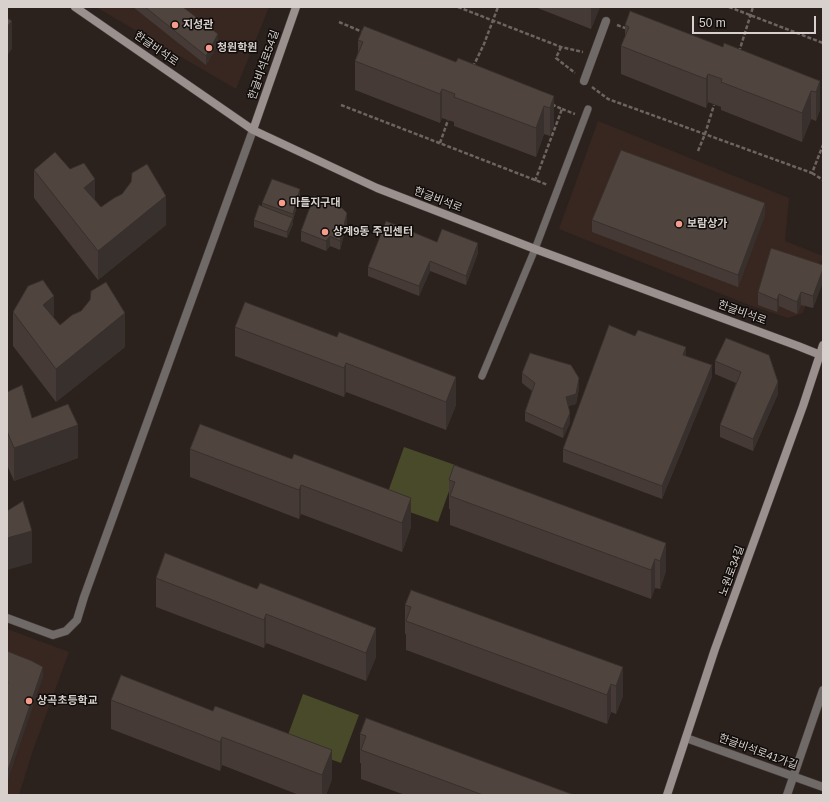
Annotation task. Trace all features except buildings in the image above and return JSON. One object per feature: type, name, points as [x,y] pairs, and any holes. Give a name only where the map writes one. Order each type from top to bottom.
[{"type":"main road","name":"한글비석로","points":[[75,7],[253,130],[377,188],[534,249],[821,355]]},
{"type":"main road","name":"한글비석로54길","points":[[253,130],[296,7]]},
{"type":"main road","name":"노원로34길","points":[[667,795],[715,649],[803,406],[821,355],[823,345]]},
{"type":"street","points":[[584,81],[606,21]]},
{"type":"street","points":[[7,618],[53,635],[66,632],[77,620],[253,130]]},
{"type":"street","points":[[787,795],[823,690]]},
{"type":"street","name":"한글비석로41가길","points":[[686,738],[823,787]]},
{"type":"lane","points":[[482,376],[534,249],[588,109]]},
{"type":"path","points":[[458,7],[561,47],[595,54]]},
{"type":"path","points":[[470,74],[498,7]]},
{"type":"path","points":[[729,7],[823,43]]},
{"type":"path","points":[[739,54],[753,7]]},
{"type":"path","points":[[606,21],[628,30]]},
{"type":"path","points":[[339,22],[368,34]]},
{"type":"path","points":[[561,47],[556,58],[608,99],[812,174],[823,180]]},
{"type":"path","points":[[341,105],[535,181],[562,109],[548,103]]},
{"type":"path","points":[[698,151],[714,105]]},
{"type":"path","points":[[440,143],[448,120]]},
{"type":"path","points":[[812,174],[823,145]]},
{"type":"shaded area","name":"청원학원","points":[[96,7],[269,7],[236,89]]},
{"type":"shaded area","points":[[598,121],[789,198],[785,241],[823,256],[803,313],[788,318],[749,305],[559,229]]},
{"type":"shaded area","name":"상곡초등학교","points":[[7,629],[69,652],[33,750],[19,795],[7,795]]},
{"type":"green space","points":[[404,447],[458,466],[438,522],[384,503]]},
{"type":"green space","points":[[303,694],[359,715],[341,763],[285,743]]},
{"type":"place","name":"지성관","points":[[175,25]]},
{"type":"place","name":"청원학원","points":[[209,48]]},
{"type":"place","name":"마들지구대","points":[[282,203]]},
{"type":"place","name":"보람상가","points":[[679,224]]},
{"type":"place","name":"상계9동 주민센터","points":[[325,232]]},
{"type":"place","name":"상곡초등학교","points":[[29,701]]}]
